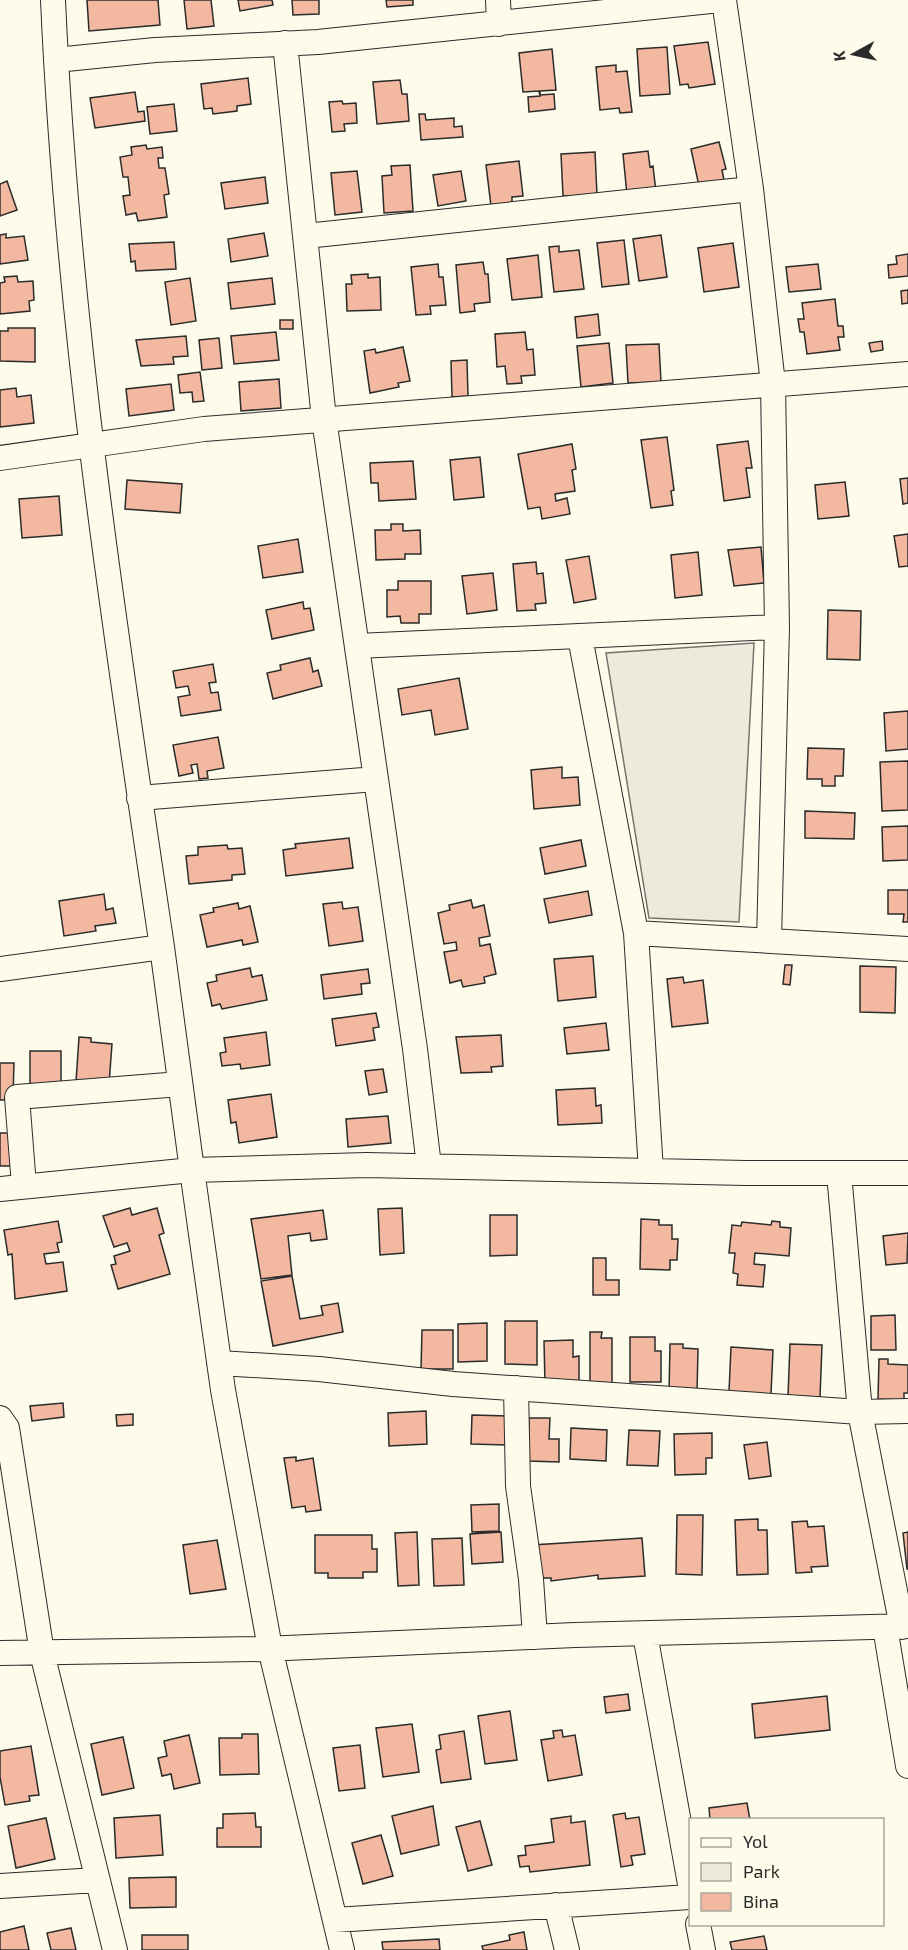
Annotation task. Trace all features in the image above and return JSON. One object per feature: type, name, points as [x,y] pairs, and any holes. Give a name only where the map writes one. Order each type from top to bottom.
[{"type":"street","points":[[54,0],[56,60],[90,447],[219,1364],[270,1648],[342,1950]]},
{"type":"street","points":[[498,0],[499,24]]},
{"type":"street","points":[[56,60],[155,50],[285,43],[499,24],[722,0],[751,189],[773,384],[777,627],[769,941]]},
{"type":"street","points":[[285,43],[324,419],[416,1049],[429,1166]]},
{"type":"street","points":[[306,236],[751,189]]},
{"type":"street","points":[[0,458],[204,429],[908,375]]},
{"type":"street","points":[[357,646],[777,627]]},
{"type":"street","points":[[580,637],[636,933],[651,1171]]},
{"type":"street","points":[[140,798],[376,779]]},
{"type":"street","points":[[636,933],[908,949]]},
{"type":"street","points":[[0,969],[162,946]]},
{"type":"street","points":[[180,1084],[17,1097],[12,1187],[192,1170],[429,1166],[908,1173]]},
{"type":"street","points":[[839,1173],[860,1412],[898,1627],[908,1766]]},
{"type":"street","points":[[219,1364],[319,1369],[516,1388],[860,1412],[908,1411]]},
{"type":"street","points":[[516,1388],[518,1486],[531,1579],[536,1637]]},
{"type":"street","points":[[0,1418],[7,1428],[42,1653],[115,1950]]},
{"type":"street","points":[[0,1653],[270,1648],[536,1637],[898,1627]]},
{"type":"street","points":[[645,1634],[689,1878]]},
{"type":"street","points":[[0,1886],[97,1880]]},
{"type":"street","points":[[335,1920],[689,1897]]},
{"type":"street","points":[[556,1905],[567,1950]]},
{"type":"street","points":[[698,1926],[703,1950]]},
{"type":"green space","points":[[754,643],[739,922],[649,918],[606,653]]},
{"type":"building","points":[[87,0],[158,0],[160,25],[89,31]]},
{"type":"building","points":[[184,0],[211,0],[214,26],[187,29]]},
{"type":"building","points":[[238,0],[272,0],[273,5],[240,11]]},
{"type":"building","points":[[292,0],[319,0],[319,14],[293,15]]},
{"type":"building","points":[[386,0],[413,0],[413,5],[387,7]]},
{"type":"building","points":[[708,42],[715,84],[689,88],[688,84],[680,85],[674,46]]},
{"type":"building","points":[[667,47],[670,94],[640,96],[637,49]]},
{"type":"building","points":[[552,49],[556,90],[540,91],[540,95],[554,94],[555,109],[529,112],[528,97],[540,96],[539,91],[523,92],[519,53]]},
{"type":"building","points":[[616,65],[616,72],[627,71],[632,112],[620,113],[619,108],[600,110],[596,67]]},
{"type":"building","points":[[248,78],[251,104],[237,106],[237,111],[213,114],[212,108],[204,109],[201,84]]},
{"type":"building","points":[[400,80],[402,94],[407,94],[409,121],[377,124],[373,82]]},
{"type":"building","points":[[135,92],[138,112],[144,111],[145,121],[95,128],[90,98]]},
{"type":"building","points":[[342,101],[343,104],[356,103],[357,123],[344,124],[345,131],[332,132],[329,102]]},
{"type":"building","points":[[174,104],[177,131],[150,134],[147,107]]},
{"type":"building","points":[[419,114],[425,114],[426,120],[454,118],[454,127],[462,126],[463,137],[421,140]]},
{"type":"building","points":[[719,142],[726,169],[722,170],[724,180],[699,186],[691,149]]},
{"type":"building","points":[[146,145],[147,149],[162,147],[163,158],[158,158],[159,168],[165,168],[169,194],[164,195],[167,217],[138,221],[136,213],[126,215],[123,196],[130,195],[128,177],[123,177],[120,157],[132,155],[131,147]]},
{"type":"building","points":[[648,151],[650,167],[653,166],[656,192],[627,195],[623,154]]},
{"type":"building","points":[[595,152],[597,195],[563,196],[561,154]]},
{"type":"building","points":[[519,161],[523,196],[512,197],[512,204],[491,206],[486,165]]},
{"type":"building","points":[[410,165],[413,211],[384,213],[382,176],[392,175],[391,166]]},
{"type":"building","points":[[357,171],[362,212],[335,215],[331,173]]},
{"type":"building","points":[[461,171],[466,201],[438,206],[433,175]]},
{"type":"building","points":[[265,177],[268,203],[225,209],[221,183]]},
{"type":"building","points":[[7,181],[17,210],[0,216],[0,184]]},
{"type":"building","points":[[264,233],[268,256],[231,262],[228,239]]},
{"type":"building","points":[[6,234],[6,238],[24,236],[28,260],[0,264],[0,235]]},
{"type":"building","points":[[661,235],[667,277],[639,281],[633,239]]},
{"type":"building","points":[[624,240],[629,284],[602,287],[597,243]]},
{"type":"building","points":[[174,242],[176,269],[136,271],[135,261],[131,262],[129,244]]},
{"type":"building","points":[[733,243],[739,287],[704,292],[698,248]]},
{"type":"building","points":[[559,246],[559,252],[579,250],[584,289],[554,292],[549,247]]},
{"type":"building","points":[[908,254],[908,276],[889,278],[888,265],[897,264],[896,256]]},
{"type":"building","points":[[538,255],[542,297],[512,300],[507,259]]},
{"type":"building","points":[[483,262],[485,274],[488,274],[490,302],[474,304],[475,311],[460,313],[456,265]]},
{"type":"building","points":[[438,264],[439,277],[443,277],[446,305],[430,306],[431,314],[416,315],[411,267]]},
{"type":"building","points":[[818,264],[821,289],[789,292],[786,267]]},
{"type":"building","points":[[368,274],[368,278],[380,277],[381,310],[347,311],[346,284],[352,284],[351,275]]},
{"type":"building","points":[[17,276],[18,282],[33,281],[34,300],[29,301],[30,311],[0,314],[0,283],[5,282],[4,277]]},
{"type":"building","points":[[190,278],[196,321],[171,325],[165,282]]},
{"type":"building","points":[[272,278],[275,304],[231,309],[228,283]]},
{"type":"building","points":[[908,290],[908,303],[902,304],[901,291]]},
{"type":"building","points":[[835,299],[838,326],[843,326],[844,337],[838,337],[840,350],[807,354],[804,332],[800,332],[798,319],[804,319],[802,303]]},
{"type":"building","points":[[598,314],[600,335],[577,338],[575,317]]},
{"type":"building","points":[[280,320],[293,320],[293,329],[280,329]]},
{"type":"building","points":[[8,328],[35,328],[35,362],[0,361],[0,331],[8,331]]},
{"type":"building","points":[[276,332],[279,360],[234,364],[231,336]]},
{"type":"building","points":[[525,332],[527,350],[533,349],[535,375],[521,376],[522,383],[507,384],[505,366],[497,367],[495,334]]},
{"type":"building","points":[[186,336],[188,356],[173,357],[174,364],[141,366],[136,340]]},
{"type":"building","points":[[219,338],[222,368],[202,370],[199,340]]},
{"type":"building","points":[[882,341],[883,350],[871,352],[869,343]]},
{"type":"building","points":[[609,343],[613,383],[581,387],[577,346]]},
{"type":"building","points":[[659,344],[661,382],[628,383],[626,345]]},
{"type":"building","points":[[403,347],[410,381],[398,383],[399,387],[370,393],[364,351],[375,349],[376,353]]},
{"type":"building","points":[[467,360],[468,396],[452,397],[451,361]]},
{"type":"building","points":[[200,372],[204,401],[193,402],[192,392],[180,393],[178,375]]},
{"type":"building","points":[[279,379],[281,408],[241,411],[239,382]]},
{"type":"building","points":[[171,384],[174,410],[129,416],[126,389]]},
{"type":"building","points":[[16,388],[17,397],[31,395],[34,423],[0,427],[0,390]]},
{"type":"building","points":[[667,437],[674,490],[671,491],[673,505],[651,508],[641,440]]},
{"type":"building","points":[[748,441],[752,468],[746,468],[750,497],[724,501],[717,445]]},
{"type":"building","points":[[572,444],[576,469],[572,470],[575,491],[555,494],[556,501],[567,498],[570,514],[542,519],[540,507],[528,509],[518,454]]},
{"type":"building","points":[[480,457],[484,497],[454,500],[450,460]]},
{"type":"building","points":[[413,461],[416,499],[379,501],[378,483],[371,483],[370,463]]},
{"type":"building","points":[[908,478],[908,503],[903,504],[900,479]]},
{"type":"building","points":[[127,480],[182,484],[180,513],[125,509]]},
{"type":"building","points":[[845,482],[849,516],[818,519],[815,485]]},
{"type":"building","points":[[59,496],[62,535],[22,538],[19,499]]},
{"type":"building","points":[[391,524],[403,524],[403,531],[420,530],[421,554],[405,554],[405,559],[376,560],[375,530],[391,530]]},
{"type":"building","points":[[908,534],[908,566],[899,567],[894,536]]},
{"type":"building","points":[[298,539],[303,572],[263,578],[258,546]]},
{"type":"building","points":[[761,547],[764,583],[734,586],[728,550]]},
{"type":"building","points":[[698,552],[702,595],[675,598],[671,555]]},
{"type":"building","points":[[589,556],[596,599],[574,603],[566,560]]},
{"type":"building","points":[[536,562],[537,574],[543,573],[546,603],[535,604],[536,610],[517,611],[513,564]]},
{"type":"building","points":[[493,573],[497,610],[467,614],[462,576]]},
{"type":"building","points":[[398,581],[431,581],[431,614],[419,614],[419,623],[401,623],[400,616],[387,617],[387,590],[398,590]]},
{"type":"building","points":[[303,602],[304,609],[310,608],[314,630],[272,639],[266,610]]},
{"type":"building","points":[[828,610],[861,611],[860,660],[827,659]]},
{"type":"building","points":[[310,658],[313,672],[318,670],[322,686],[273,699],[267,673],[281,670],[280,665]]},
{"type":"building","points":[[213,664],[216,682],[209,683],[211,693],[218,692],[221,710],[181,716],[178,697],[190,695],[188,686],[176,688],[173,671]]},
{"type":"building","points":[[459,678],[468,729],[435,735],[431,710],[402,715],[398,689]]},
{"type":"building","points":[[908,711],[908,749],[886,751],[884,713]]},
{"type":"building","points":[[218,737],[224,768],[207,771],[208,778],[199,779],[197,764],[191,765],[193,773],[179,776],[173,745]]},
{"type":"building","points":[[808,748],[844,749],[843,776],[835,776],[835,786],[822,786],[822,779],[807,779]]},
{"type":"building","points":[[908,761],[908,810],[882,811],[880,762]]},
{"type":"building","points":[[562,767],[562,778],[578,777],[580,805],[534,809],[531,770]]},
{"type":"building","points":[[805,811],[855,813],[854,839],[805,838]]},
{"type":"building","points":[[908,826],[908,860],[883,861],[882,827]]},
{"type":"building","points":[[349,838],[353,868],[286,876],[283,850],[296,848],[295,844]]},
{"type":"building","points":[[581,840],[586,866],[545,874],[540,848]]},
{"type":"building","points":[[227,845],[228,849],[242,848],[245,874],[232,875],[232,880],[189,884],[186,856],[198,855],[198,847]]},
{"type":"building","points":[[888,890],[908,890],[908,922],[903,922],[904,914],[888,914]]},
{"type":"building","points":[[588,891],[592,915],[549,923],[544,899]]},
{"type":"building","points":[[104,894],[106,910],[113,908],[116,923],[95,926],[96,931],[64,936],[59,901]]},
{"type":"building","points":[[471,900],[473,908],[484,905],[490,936],[479,938],[480,946],[490,944],[496,974],[484,977],[485,983],[463,987],[461,980],[450,983],[444,952],[457,950],[456,942],[444,944],[438,913],[450,910],[449,905]]},
{"type":"building","points":[[342,902],[343,909],[358,907],[363,941],[329,946],[323,904]]},
{"type":"building","points":[[238,903],[239,909],[250,906],[258,942],[243,945],[242,940],[207,947],[200,915],[214,912],[213,908]]},
{"type":"building","points":[[593,956],[596,997],[558,1001],[554,959]]},
{"type":"building","points":[[785,965],[792,965],[790,985],[783,984]]},
{"type":"building","points":[[860,966],[896,967],[895,1013],[860,1012]]},
{"type":"building","points":[[250,968],[252,977],[262,975],[267,1000],[222,1009],[220,1004],[212,1006],[207,983],[217,981],[216,975]]},
{"type":"building","points":[[368,969],[370,983],[361,984],[362,994],[324,999],[321,975]]},
{"type":"building","points":[[683,977],[684,983],[703,980],[708,1023],[672,1027],[667,979]]},
{"type":"building","points":[[376,1013],[379,1027],[373,1028],[375,1040],[336,1046],[332,1019]]},
{"type":"building","points":[[606,1023],[609,1050],[567,1054],[564,1028]]},
{"type":"building","points":[[266,1032],[270,1065],[241,1069],[240,1064],[222,1066],[220,1053],[226,1052],[224,1038]]},
{"type":"building","points":[[501,1035],[503,1066],[491,1067],[492,1072],[461,1073],[456,1037]]},
{"type":"building","points":[[79,1037],[91,1038],[91,1042],[112,1044],[109,1084],[76,1082]]},
{"type":"building","points":[[30,1051],[61,1051],[61,1087],[30,1088]]},
{"type":"building","points":[[0,1063],[14,1063],[13,1096],[15,1100],[0,1100]]},
{"type":"building","points":[[383,1069],[387,1092],[369,1095],[365,1071]]},
{"type":"building","points":[[595,1088],[596,1106],[601,1105],[602,1123],[558,1125],[556,1090]]},
{"type":"building","points":[[271,1094],[277,1137],[239,1143],[236,1122],[231,1123],[228,1100]]},
{"type":"building","points":[[388,1116],[391,1143],[348,1147],[346,1119]]},
{"type":"building","points":[[0,1133],[14,1133],[15,1166],[0,1166]]},
{"type":"building","points":[[130,1208],[132,1215],[157,1208],[164,1233],[159,1235],[170,1274],[118,1289],[111,1265],[116,1264],[114,1256],[130,1251],[127,1243],[114,1247],[103,1216]]},
{"type":"building","points":[[402,1208],[404,1253],[380,1255],[378,1209]]},
{"type":"building","points":[[323,1210],[327,1239],[311,1241],[310,1233],[288,1236],[292,1275],[261,1279],[251,1219]]},
{"type":"building","points":[[490,1215],[517,1215],[517,1255],[490,1256]]},
{"type":"building","points":[[641,1219],[659,1220],[659,1225],[672,1225],[672,1239],[678,1239],[677,1260],[670,1260],[670,1270],[640,1269]]},
{"type":"building","points":[[58,1221],[62,1242],[57,1243],[59,1252],[44,1254],[46,1264],[63,1262],[67,1291],[15,1299],[12,1254],[8,1255],[4,1230]]},
{"type":"building","points":[[772,1221],[780,1222],[780,1227],[791,1228],[789,1256],[755,1253],[754,1264],[765,1265],[763,1287],[737,1285],[738,1274],[733,1273],[735,1253],[729,1253],[732,1225],[741,1226],[742,1222],[771,1225]]},
{"type":"building","points":[[908,1233],[907,1263],[886,1265],[883,1236]]},
{"type":"building","points":[[593,1258],[606,1258],[606,1280],[619,1280],[619,1295],[593,1295]]},
{"type":"building","points":[[292,1276],[300,1319],[323,1315],[321,1306],[338,1303],[343,1332],[273,1346],[261,1281]]},
{"type":"building","points":[[895,1315],[896,1350],[871,1350],[871,1316]]},
{"type":"building","points":[[505,1321],[537,1321],[537,1365],[505,1364]]},
{"type":"building","points":[[487,1323],[487,1361],[458,1362],[458,1324]]},
{"type":"building","points":[[422,1330],[453,1330],[453,1369],[421,1369]]},
{"type":"building","points":[[590,1332],[602,1332],[601,1338],[612,1338],[612,1384],[590,1384]]},
{"type":"building","points":[[630,1337],[655,1337],[655,1351],[661,1351],[661,1382],[630,1382]]},
{"type":"building","points":[[573,1340],[573,1357],[579,1356],[579,1383],[545,1384],[544,1341]]},
{"type":"building","points":[[670,1344],[683,1344],[683,1348],[698,1349],[697,1393],[669,1393]]},
{"type":"building","points":[[790,1344],[822,1345],[820,1397],[788,1396]]},
{"type":"building","points":[[731,1347],[773,1350],[771,1394],[729,1392]]},
{"type":"building","points":[[879,1359],[888,1359],[888,1364],[908,1365],[908,1393],[904,1393],[904,1400],[878,1399]]},
{"type":"building","points":[[63,1403],[64,1417],[32,1421],[30,1406]]},
{"type":"building","points":[[426,1411],[427,1444],[389,1446],[388,1413]]},
{"type":"building","points":[[133,1414],[133,1425],[117,1426],[116,1415]]},
{"type":"building","points":[[472,1415],[508,1416],[507,1445],[471,1444]]},
{"type":"building","points":[[529,1418],[550,1418],[549,1439],[559,1439],[559,1462],[528,1461]]},
{"type":"building","points":[[571,1428],[607,1430],[606,1461],[570,1459]]},
{"type":"building","points":[[629,1430],[660,1431],[658,1466],[627,1465]]},
{"type":"building","points":[[712,1433],[712,1458],[706,1458],[706,1474],[675,1475],[674,1434]]},
{"type":"building","points":[[767,1442],[771,1476],[749,1479],[744,1445]]},
{"type":"building","points":[[296,1457],[296,1461],[313,1458],[321,1510],[306,1512],[305,1506],[292,1508],[284,1458]]},
{"type":"building","points":[[499,1504],[499,1531],[472,1532],[471,1505]]},
{"type":"building","points":[[677,1515],[703,1515],[702,1575],[676,1574]]},
{"type":"building","points":[[758,1519],[758,1530],[767,1530],[768,1574],[737,1575],[735,1520]]},
{"type":"building","points":[[807,1521],[808,1527],[824,1526],[828,1566],[811,1567],[812,1572],[796,1573],[792,1522]]},
{"type":"building","points":[[417,1532],[419,1585],[398,1586],[395,1533]]},
{"type":"building","points":[[501,1532],[503,1562],[472,1564],[470,1534]]},
{"type":"building","points":[[908,1532],[908,1569],[907,1569],[903,1533]]},
{"type":"building","points":[[315,1535],[372,1535],[372,1549],[377,1549],[377,1572],[363,1572],[363,1578],[328,1578],[328,1573],[315,1573]]},
{"type":"building","points":[[462,1538],[464,1585],[434,1586],[432,1539]]},
{"type":"building","points":[[642,1538],[645,1576],[598,1579],[598,1575],[551,1581],[551,1578],[535,1578],[532,1545]]},
{"type":"building","points":[[217,1540],[226,1589],[190,1594],[183,1545]]},
{"type":"building","points":[[628,1694],[630,1710],[606,1713],[604,1697]]},
{"type":"building","points":[[827,1696],[830,1730],[755,1738],[752,1704]]},
{"type":"building","points":[[510,1711],[517,1760],[485,1764],[478,1716]]},
{"type":"building","points":[[412,1724],[419,1772],[383,1777],[376,1728]]},
{"type":"building","points":[[562,1730],[563,1737],[575,1735],[582,1775],[548,1781],[541,1740],[554,1738],[553,1731]]},
{"type":"building","points":[[464,1731],[471,1779],[441,1783],[436,1750],[441,1749],[439,1735]]},
{"type":"building","points":[[242,1734],[258,1734],[259,1774],[220,1775],[219,1738],[242,1738]]},
{"type":"building","points":[[189,1735],[200,1783],[174,1789],[171,1774],[162,1776],[158,1758],[167,1756],[164,1741]]},
{"type":"building","points":[[123,1737],[134,1788],[102,1795],[91,1744]]},
{"type":"building","points":[[360,1745],[365,1788],[339,1791],[333,1748]]},
{"type":"building","points":[[31,1746],[39,1795],[29,1796],[30,1801],[5,1805],[0,1777],[0,1751]]},
{"type":"building","points":[[747,1803],[750,1818],[710,1818],[709,1808]]},
{"type":"building","points":[[433,1806],[439,1845],[401,1854],[392,1816]]},
{"type":"building","points":[[255,1813],[256,1827],[261,1827],[261,1847],[217,1847],[217,1828],[223,1828],[223,1814]]},
{"type":"building","points":[[625,1813],[626,1819],[639,1817],[645,1854],[631,1856],[633,1865],[621,1867],[613,1815]]},
{"type":"building","points":[[160,1815],[163,1855],[116,1858],[114,1818]]},
{"type":"building","points":[[571,1816],[571,1823],[585,1821],[590,1865],[530,1872],[529,1866],[520,1867],[518,1856],[526,1855],[525,1846],[554,1842],[551,1819]]},
{"type":"building","points":[[46,1818],[55,1859],[16,1868],[8,1826]]},
{"type":"building","points":[[480,1821],[492,1865],[468,1871],[456,1827]]},
{"type":"building","points":[[381,1835],[393,1876],[363,1884],[352,1843]]},
{"type":"building","points":[[176,1877],[176,1907],[130,1908],[129,1878]]},
{"type":"building","points":[[24,1926],[29,1950],[0,1950],[0,1932]]},
{"type":"building","points":[[71,1928],[76,1950],[51,1950],[47,1933]]},
{"type":"building","points":[[524,1932],[527,1950],[483,1950],[482,1946],[510,1940],[509,1935]]},
{"type":"building","points":[[142,1935],[188,1935],[188,1950],[142,1950]]},
{"type":"building","points":[[764,1936],[767,1950],[732,1950],[730,1942]]},
{"type":"building","points":[[439,1939],[440,1950],[383,1950],[382,1942]]}]
